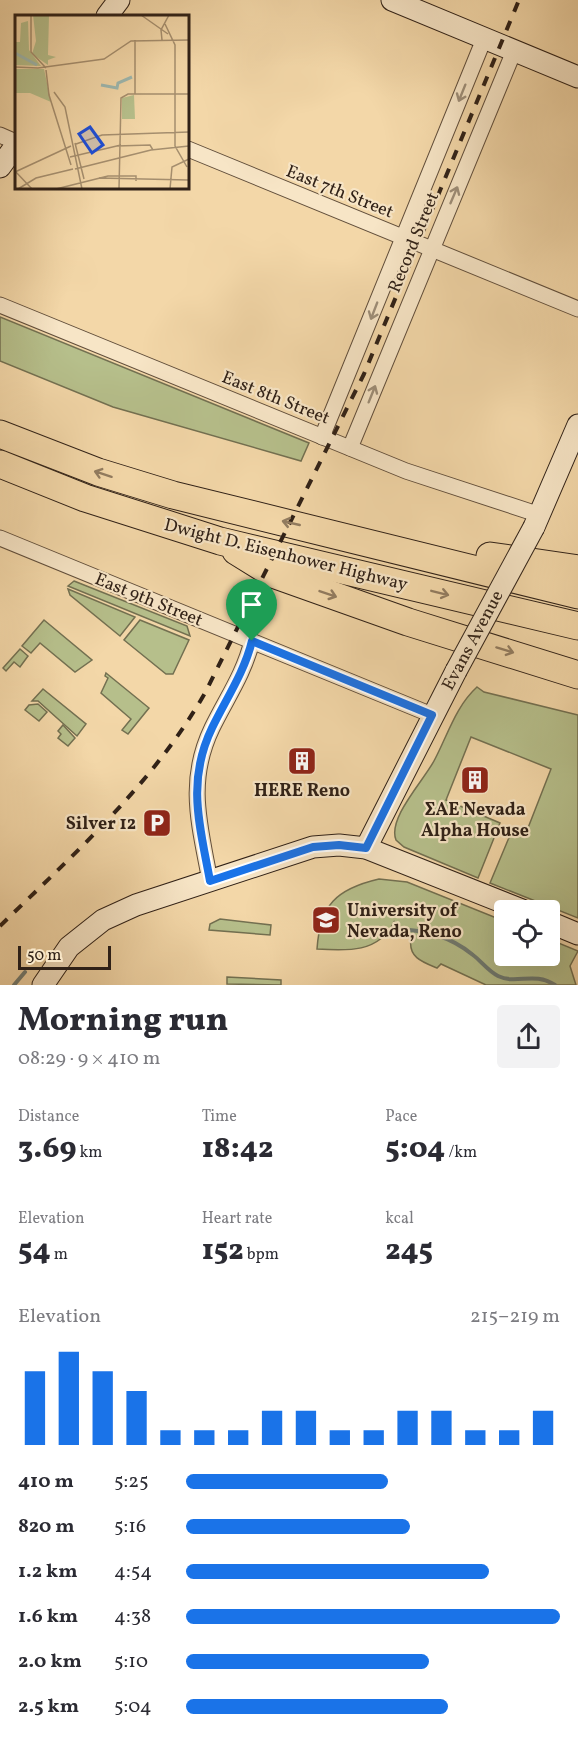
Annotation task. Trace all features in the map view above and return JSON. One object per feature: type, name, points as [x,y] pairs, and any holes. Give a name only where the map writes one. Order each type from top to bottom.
[{"type":"highway","name":"Dwight D. Eisenhower Highway","points":[[0,434],[98,472],[173,495],[348,536],[578,595]]},
{"type":"highway","name":"Dwight D. Eisenhower Highway","points":[[0,464],[85,498],[220,541],[578,626]]},
{"type":"highway","points":[[348,536],[578,569]]},
{"type":"highway","points":[[220,541],[273,574],[408,622],[578,675]]},
{"type":"street","points":[[108,15],[119,0]]},
{"type":"street","points":[[392,0],[578,77]]},
{"type":"street","name":"Record Street","points":[[322,437],[484,39]]},
{"type":"street","name":"Record Street","points":[[350,448],[514,51]]},
{"type":"street","points":[[0,135],[15,142]]},
{"type":"street","points":[[0,168],[15,145]]},
{"type":"street","name":"East 7th Street","points":[[189,149],[578,309]]},
{"type":"street","name":"East 8th Street","points":[[0,305],[425,479],[537,521]]},
{"type":"street","name":"Evans Avenue","points":[[366,848],[432,715],[537,521],[578,426]]},
{"type":"street","name":"East 9th Street","points":[[0,538],[432,715]]},
{"type":"street","points":[[210,881],[195,790],[202,754],[211,729],[246,665],[252,641]]},
{"type":"street","points":[[43,985],[69,947],[103,920],[136,905],[313,847],[339,845],[366,848],[497,900]]},
{"type":"street","points":[[560,927],[578,934]]},
{"type":"green space","points":[[0,317],[309,443],[301,461],[113,407],[0,361]]},
{"type":"green space","points":[[74,581],[187,626],[190,636],[68,586]]},
{"type":"green space","points":[[68,589],[135,617],[120,636],[70,595]]},
{"type":"green space","points":[[44,620],[92,660],[75,672],[40,643],[31,653],[22,646]]},
{"type":"green space","points":[[140,620],[189,640],[173,674],[166,674],[124,640]]},
{"type":"green space","points":[[20,649],[28,656],[20,667],[14,662],[6,671],[3,668]]},
{"type":"green space","points":[[106,673],[149,708],[128,734],[122,730],[131,719],[101,693],[108,678],[105,676]]},
{"type":"green space","points":[[477,687],[484,692],[578,715],[578,918],[560,911],[560,900],[533,900],[490,883],[513,828],[526,833],[551,769],[471,737],[446,800],[500,823],[478,878],[404,847],[396,840],[397,821],[402,810],[435,759],[458,712]]},
{"type":"green space","points":[[43,689],[86,724],[77,736],[38,701],[32,701]]},
{"type":"green space","points":[[38,704],[47,712],[39,721],[25,710],[29,705]]},
{"type":"green space","points":[[63,725],[75,738],[68,746],[58,738],[61,734],[58,731]]},
{"type":"green space","points":[[379,879],[407,882],[494,917],[494,966],[560,966],[560,944],[578,951],[570,966],[576,985],[486,985],[441,964],[437,968],[421,961],[414,955],[411,939],[396,929],[394,922],[380,940],[371,945],[351,950],[317,949],[322,921],[333,901],[341,894]]},
{"type":"green space","points":[[220,919],[271,925],[270,935],[209,930],[210,924]]},
{"type":"green space","points":[[227,977],[281,980],[281,985],[227,984]]},
{"type":"waterway","points":[[396,929],[427,933],[455,943],[498,976],[512,979],[540,979],[555,985]]},
{"type":"waterway","points":[[14,985],[25,972]]},
{"type":"railway","points":[[0,926],[111,817],[137,788],[184,726],[205,693],[364,374],[519,0]]},
{"type":"place","name":"HERE Reno","points":[[302,761]]},
{"type":"place","name":"ΣΑΕ Nevada Alpha House","points":[[475,780]]},
{"type":"place","name":"Silver 12","points":[[157,823]]},
{"type":"place","name":"University of Nevada, Reno","points":[[326,920]]},
{"type":"route","points":[[252,641],[432,715],[366,848],[350,845],[313,847],[210,881],[195,790],[202,754],[211,729],[246,665],[252,641]]}]
